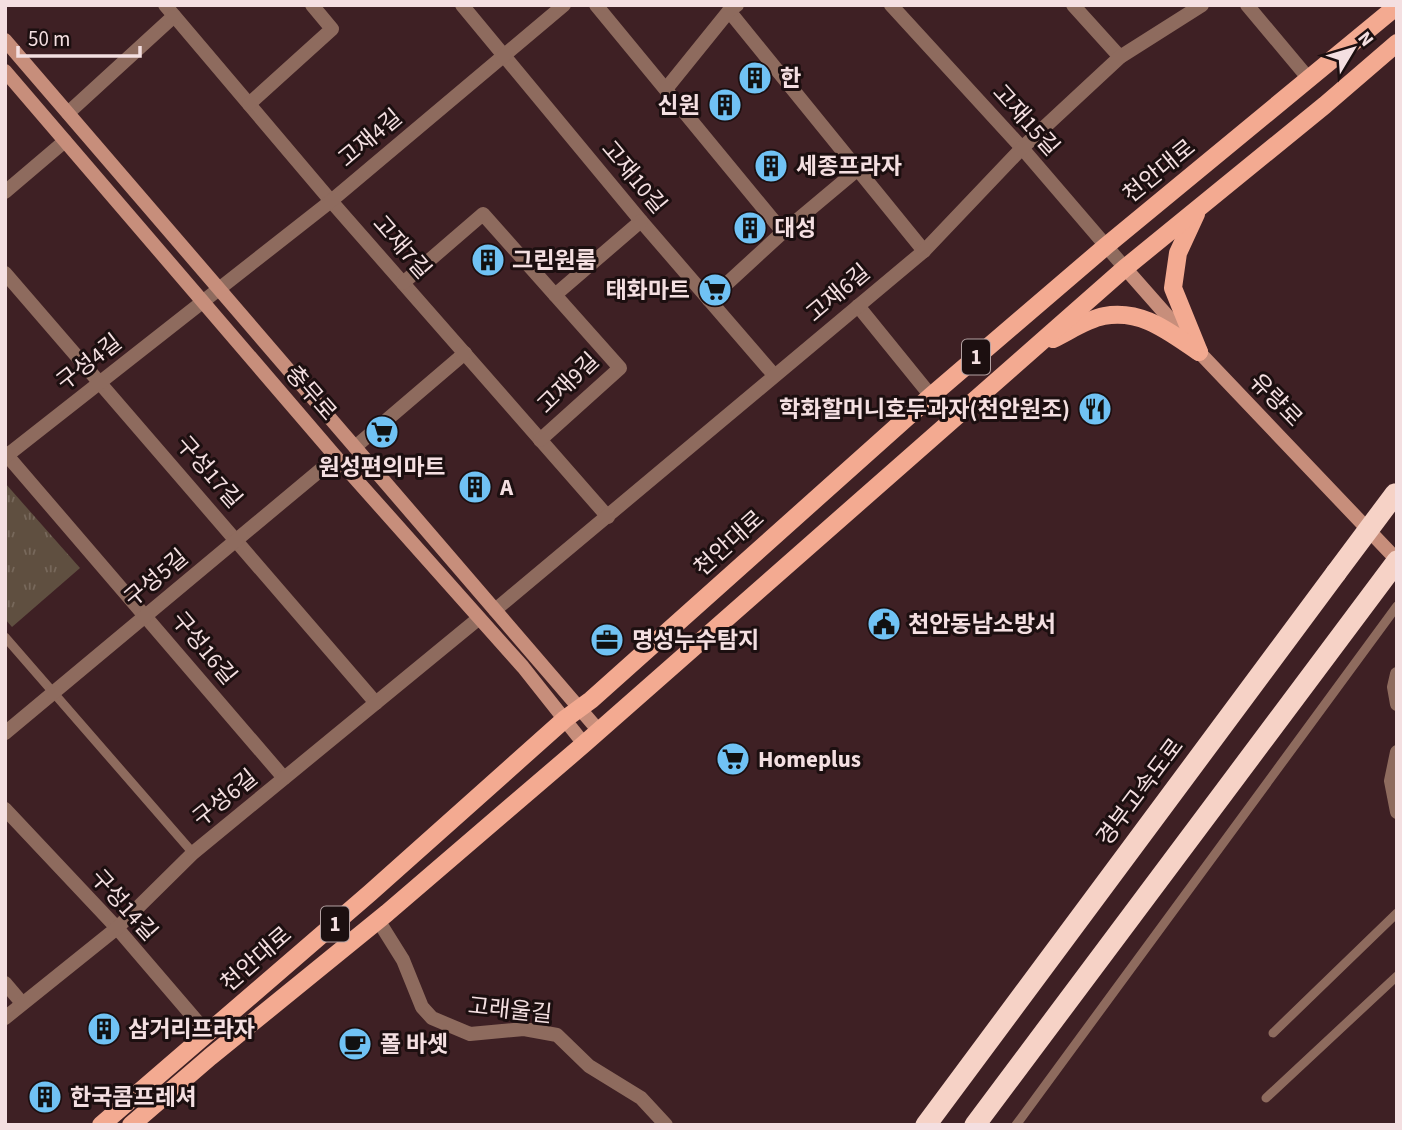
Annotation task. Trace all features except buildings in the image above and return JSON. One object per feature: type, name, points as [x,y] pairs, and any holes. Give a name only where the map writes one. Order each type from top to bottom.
[{"type":"highway","name":"경부고속도로","points":[[926,1125],[1396,493]]},
{"type":"highway","points":[[975,1125],[1397,561]]},
{"type":"main road","name":"천안대로","points":[[101,1125],[370,893],[931,396],[1106,246],[1397,6]]},
{"type":"main road","name":"충무로","points":[[5,40],[495,610],[572,714],[584,744]]},
{"type":"main road","name":"천안대로","points":[[131,1125],[584,744],[1125,268],[1397,43]]},
{"type":"main road","name":"충무로","points":[[5,71],[478,619],[572,714],[599,731]]},
{"type":"main road","points":[[1198,209],[1178,253],[1173,288],[1199,352]]},
{"type":"main road","name":"유량로","points":[[1125,268],[1199,352],[1397,561]]},
{"type":"main road","points":[[1033,348],[1102,316],[1139,316],[1160,326],[1199,352]]},
{"type":"street","points":[[249,104],[332,29],[312,5]]},
{"type":"street","name":"고재10길","points":[[463,5],[641,221],[774,375]]},
{"type":"street","name":"고재4길","points":[[202,302],[331,201],[564,5]]},
{"type":"street","points":[[596,5],[783,232]]},
{"type":"street","name":"고재15길","points":[[891,5],[1022,148],[1125,268]]},
{"type":"street","points":[[1073,5],[1120,57]]},
{"type":"street","name":"고재6길","points":[[495,610],[924,251],[1022,148],[1120,57],[1202,5]]},
{"type":"street","points":[[1247,5],[1309,79]]},
{"type":"street","points":[[666,89],[733,8],[857,170],[924,251]]},
{"type":"street","points":[[68,113],[170,11]]},
{"type":"street","name":"고재7길","points":[[170,11],[331,201],[608,517]]},
{"type":"street","points":[[5,192],[65,141]]},
{"type":"street","points":[[709,300],[783,232],[857,170]]},
{"type":"street","name":"고재9길","points":[[403,283],[483,214],[620,368],[540,440]]},
{"type":"street","points":[[555,295],[641,221]]},
{"type":"street","name":"구성17길","points":[[5,273],[376,703]]},
{"type":"street","name":"구성4길","points":[[6,455],[202,302]]},
{"type":"street","points":[[858,306],[931,396]]},
{"type":"street","points":[[355,447],[465,353]]},
{"type":"street","name":"구성16길","points":[[6,455],[284,778]]},
{"type":"street","name":"구성5길","points":[[5,733],[336,457]]},
{"type":"street","name":"구성6길","points":[[5,1018],[117,928],[193,853],[478,619]]},
{"type":"street","points":[[1397,674],[1394,687],[1397,704]]},
{"type":"street","points":[[1397,752],[1391,781],[1397,812]]},
{"type":"street","name":"구성14길","points":[[5,809],[117,928],[207,1033]]},
{"type":"street","name":"고래울길","points":[[378,920],[403,960],[422,1007],[432,1018],[470,1034],[524,1029],[557,1035],[589,1066],[641,1098],[666,1125]]},
{"type":"street","points":[[5,983],[22,1003]]},
{"type":"lane","points":[[1016,1125],[1397,606]]},
{"type":"lane","points":[[5,636],[193,853]]},
{"type":"lane","points":[[1273,1033],[1397,913]]},
{"type":"lane","points":[[1266,1098],[1397,975]]},
{"type":"green space","points":[[5,483],[80,568],[12,627],[5,619]]},
{"type":"place","name":"한","points":[[755,78]]},
{"type":"place","name":"신원","points":[[725,105]]},
{"type":"place","name":"세종프라자","points":[[771,166]]},
{"type":"place","name":"대성","points":[[750,228]]},
{"type":"place","name":"그린원룸","points":[[488,260]]},
{"type":"place","name":"태화마트","points":[[715,290]]},
{"type":"place","name":"학화할머니호두과자(천안원조)","points":[[1095,409]]},
{"type":"place","name":"원성편의마트","points":[[382,432]]},
{"type":"place","name":"A","points":[[475,487]]},
{"type":"place","name":"천안동남소방서","points":[[884,624]]},
{"type":"place","name":"명성누수탐지","points":[[607,640]]},
{"type":"place","name":"Homeplus","points":[[733,759]]},
{"type":"place","name":"삼거리프라자","points":[[104,1029]]},
{"type":"place","name":"폴 바셋","points":[[355,1044]]},
{"type":"place","name":"한국콤프레셔","points":[[45,1097]]}]
